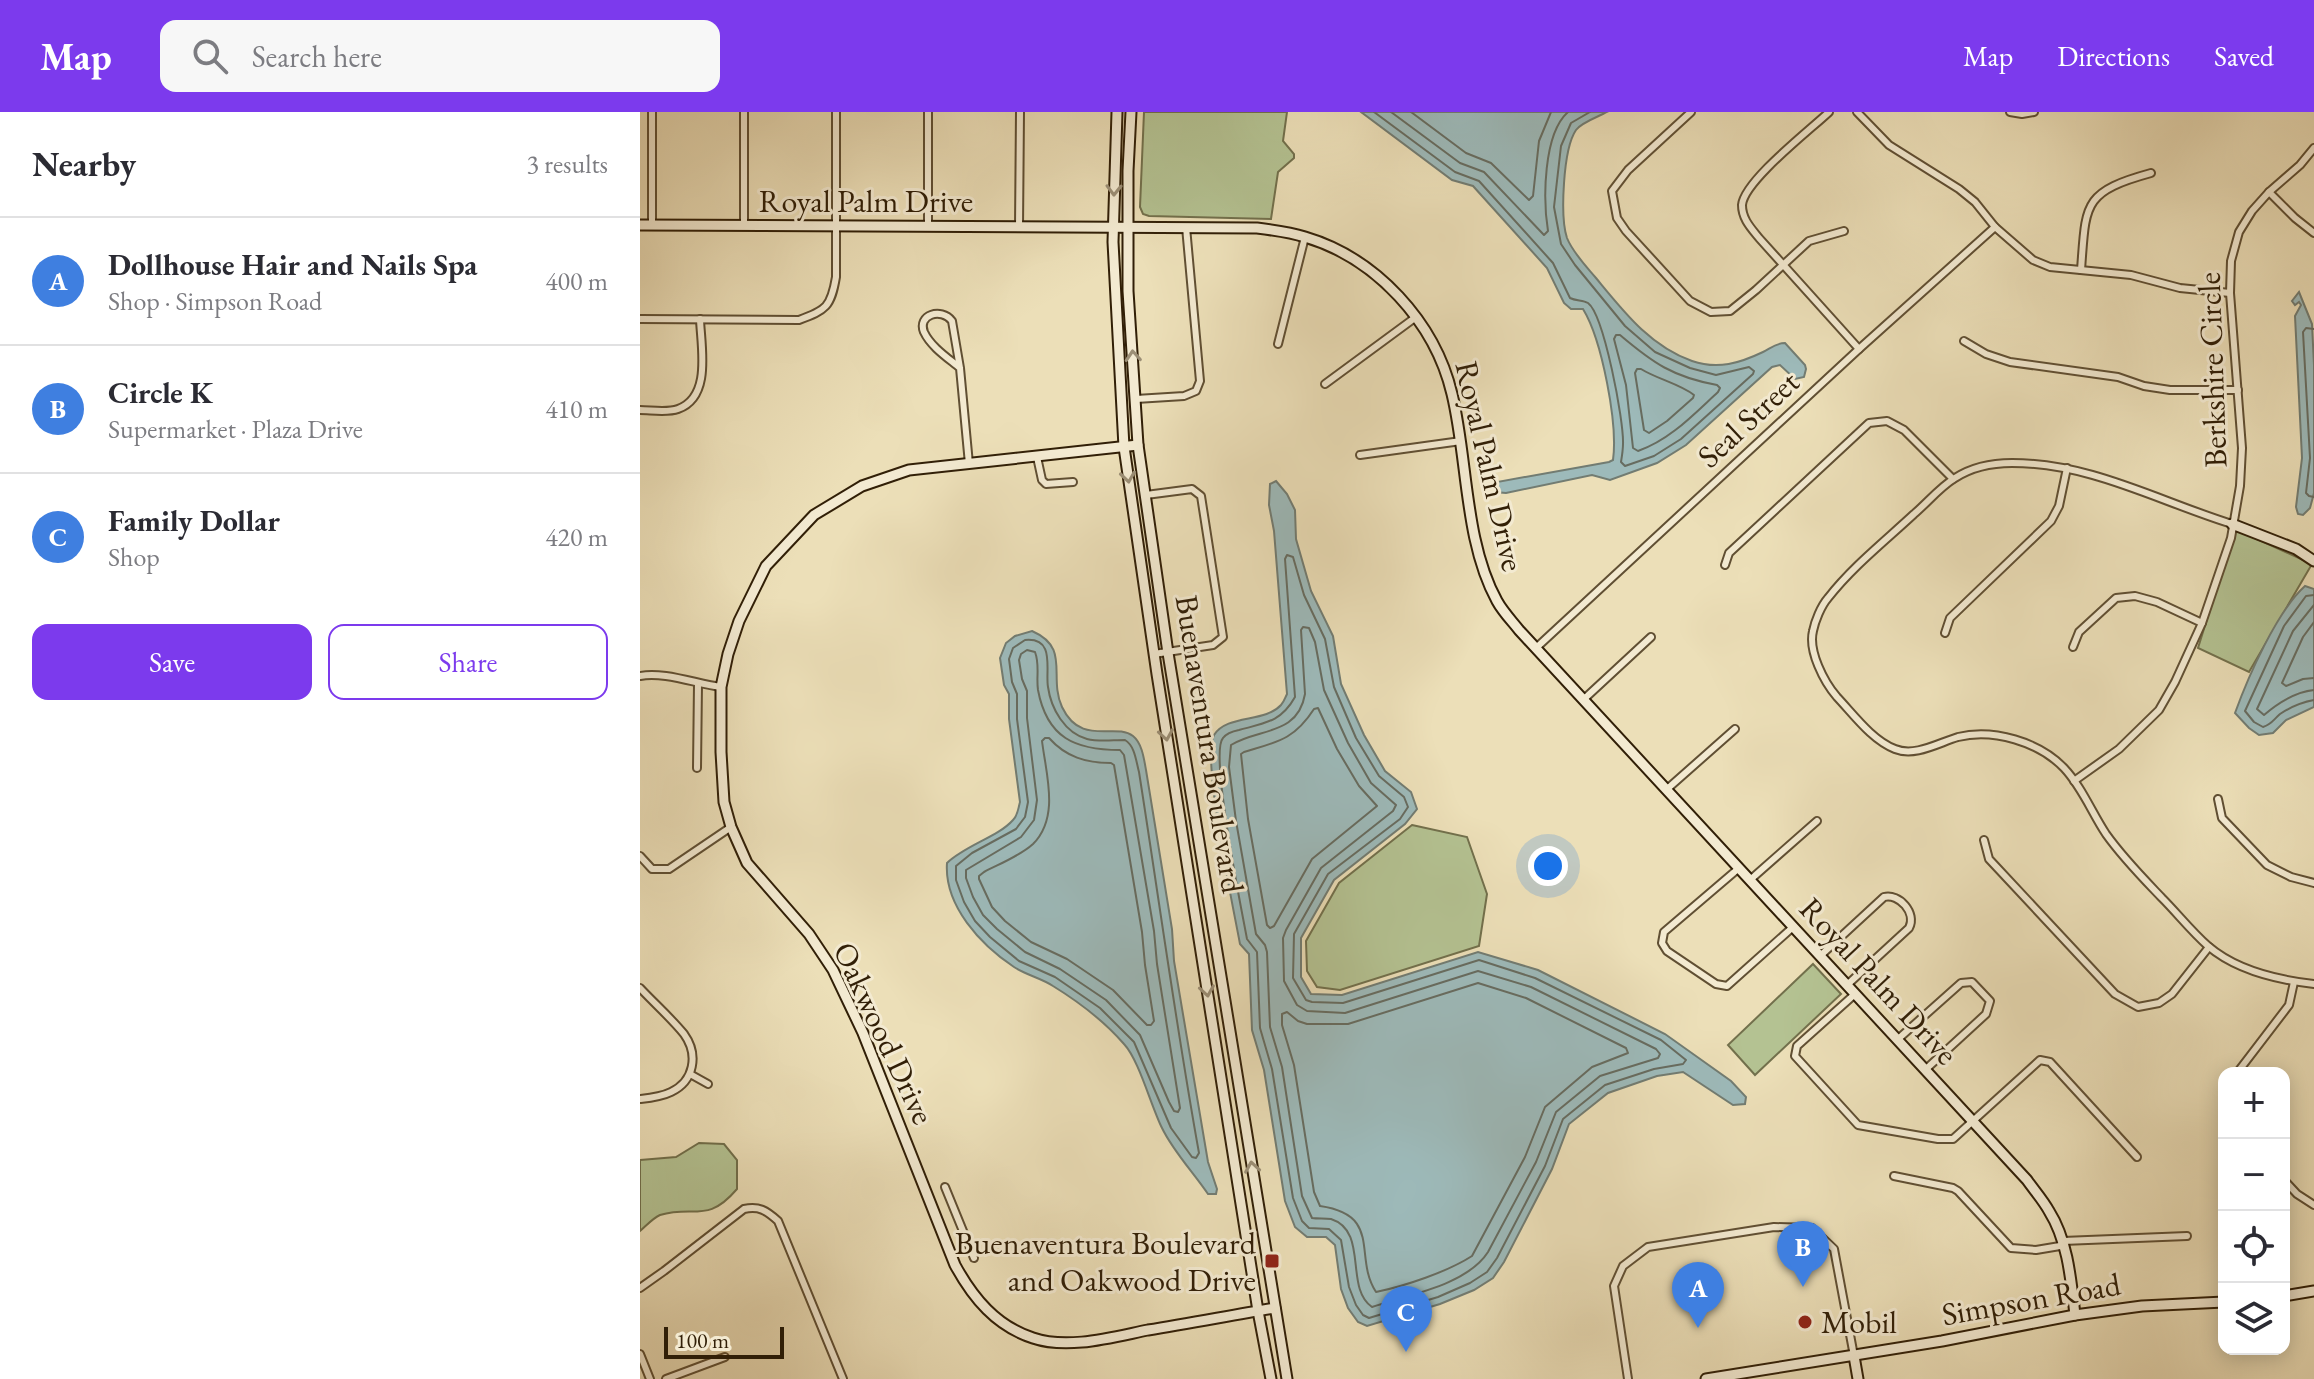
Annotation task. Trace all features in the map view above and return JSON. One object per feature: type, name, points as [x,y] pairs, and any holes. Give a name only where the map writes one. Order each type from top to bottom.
[{"type":"street","points":[[652,112],[652,225]]},
{"type":"street","points":[[744,112],[744,226]]},
{"type":"street","points":[[640,319],[799,320],[823,311],[832,298],[836,277],[836,112]]},
{"type":"street","points":[[928,112],[928,227]]},
{"type":"street","points":[[1019,227],[1020,112]]},
{"type":"street","name":"Buenaventura Boulevard","points":[[1117,112],[1114,290],[1124,447],[1157,674],[1271,1379]]},
{"type":"street","name":"Buenaventura Boulevard","points":[[1131,112],[1128,291],[1138,445],[1168,653],[1287,1379]]},
{"type":"street","points":[[1691,112],[1620,179],[1612,191],[1617,218],[1690,301],[1711,312],[1730,311],[1809,241],[1844,231]]},
{"type":"street","points":[[1829,112],[1751,184],[1742,205],[1745,221],[1859,349]]},
{"type":"street","points":[[1857,112],[1889,145],[1975,202],[1995,227],[2033,260],[2050,267],[2131,275],[2180,288],[2230,293]]},
{"type":"street","points":[[2010,112],[2034,112]]},
{"type":"street","name":"Berkshire Circle","points":[[2074,781],[2119,749],[2159,710],[2202,623],[2231,538],[2240,486],[2242,448],[2230,293],[2231,261],[2239,232],[2252,211],[2314,148]]},
{"type":"street","points":[[2081,270],[2089,206],[2101,193],[2121,181],[2151,173]]},
{"type":"street","points":[[2269,192],[2314,233]]},
{"type":"street","name":"Royal Palm Drive","points":[[640,225],[1257,228],[1305,237],[1331,247],[1371,272],[1392,289],[1416,317],[1433,344],[1447,377],[1461,441],[1474,535],[1497,602],[1583,700],[2027,1180],[2051,1213],[2063,1241],[2075,1315]]},
{"type":"street","points":[[1136,399],[1184,396],[1196,391],[1200,381],[1186,227]]},
{"type":"street","name":"Seal Street","points":[[1536,648],[1995,227]]},
{"type":"street","points":[[1278,344],[1305,237]]},
{"type":"street","points":[[960,368],[924,332],[925,319],[931,315],[942,313],[952,321],[960,368],[969,464]]},
{"type":"street","points":[[1325,384],[1416,317]]},
{"type":"street","points":[[640,410],[676,410],[693,400],[702,377],[700,319]]},
{"type":"street","points":[[1964,341],[1986,354],[2010,362],[2118,377],[2144,386],[2170,390],[2238,390]]},
{"type":"street","points":[[1725,565],[1729,553],[1869,423],[1887,421],[1904,430],[1953,479]]},
{"type":"street","points":[[1360,455],[1461,441]]},
{"type":"street","name":"Oakwood Drive","points":[[1138,445],[909,470],[862,486],[814,515],[766,566],[739,621],[721,687],[724,802],[747,863],[809,934],[833,970],[863,1033],[955,1265],[985,1310],[1011,1329],[1036,1340],[1061,1342],[1134,1333],[1275,1308]]},
{"type":"street","points":[[1037,457],[1042,480],[1046,484],[1073,482]]},
{"type":"street","points":[[2314,561],[2296,549],[2125,484],[2067,468],[2013,463],[1984,465],[1953,479],[1845,578],[1825,601],[1812,633],[1817,665],[1834,693],[1881,743],[1910,752],[1962,736],[2008,738],[2029,745],[2063,767],[2122,857],[2209,947],[2262,974],[2314,984]]},
{"type":"street","points":[[1945,633],[1950,618],[2051,521],[2059,506],[2067,468]]},
{"type":"street","points":[[1146,495],[1192,489],[1201,496],[1223,637],[1213,645],[1154,654]]},
{"type":"street","points":[[2073,647],[2079,632],[2116,598],[2135,596],[2157,602],[2202,623]]},
{"type":"street","points":[[1583,700],[1651,637]]},
{"type":"street","points":[[1157,674],[1171,671]]},
{"type":"street","points":[[640,676],[651,674],[721,687]]},
{"type":"street","points":[[697,768],[698,684]]},
{"type":"street","points":[[1666,790],[1735,729]]},
{"type":"street","points":[[2218,799],[2222,818],[2267,865],[2291,877],[2314,883]]},
{"type":"street","points":[[1750,880],[1817,821]]},
{"type":"street","points":[[640,856],[652,869],[669,869],[731,827]]},
{"type":"street","points":[[1984,840],[1989,859],[2115,994],[2138,1007],[2159,1003],[2172,994],[2209,947]]},
{"type":"street","points":[[1739,868],[1664,932],[1662,943],[1667,951],[1716,984],[1727,986],[1793,927]]},
{"type":"street","points":[[1820,956],[1884,897],[1895,896],[1913,917],[1909,928],[1847,985]]},
{"type":"street","points":[[1897,1040],[1961,983],[1972,982],[1990,1001],[1986,1014],[1925,1070]]},
{"type":"street","points":[[2242,1067],[2289,1005],[2294,982]]},
{"type":"street","points":[[640,988],[685,1035],[693,1055],[690,1074],[683,1084],[658,1097],[640,1099]]},
{"type":"street","points":[[1855,994],[1797,1046],[1795,1056],[1858,1125],[1953,1139],[2040,1060],[2050,1062],[2137,1157]]},
{"type":"street","points":[[690,1074],[708,1084]]},
{"type":"street","points":[[1894,1176],[1958,1191],[2011,1248],[2036,1250],[2060,1246],[2063,1241],[2187,1236]]},
{"type":"street","points":[[2290,1186],[2314,1205]]},
{"type":"street","points":[[945,1187],[974,1258]]},
{"type":"street","points":[[640,1288],[744,1209],[755,1207],[767,1211],[778,1221],[843,1379]]},
{"type":"street","points":[[1628,1379],[1614,1286],[1623,1266],[1648,1247],[1774,1227],[1812,1228],[1834,1249],[1858,1379]]},
{"type":"street","points":[[2290,1295],[2314,1291]]},
{"type":"street","name":"Simpson Road","points":[[1706,1379],[1750,1375],[2075,1315],[2142,1306],[2218,1302]]},
{"type":"street","points":[[640,1354],[650,1379]]},
{"type":"street","points":[[666,1379],[725,1357]]},
{"type":"green space","points":[[1144,112],[1287,112],[1283,141],[1294,158],[1278,172],[1271,219],[1143,214],[1140,207]]},
{"type":"green space","points":[[2235,529],[2312,564],[2249,672],[2198,648]]},
{"type":"green space","points":[[1412,825],[1467,837],[1487,894],[1479,946],[1340,990],[1317,987],[1307,971],[1306,941],[1339,883]]},
{"type":"green space","points":[[1813,964],[1841,994],[1755,1075],[1728,1045]]},
{"type":"green space","points":[[699,1143],[724,1144],[737,1160],[737,1189],[727,1200],[709,1210],[660,1215],[640,1231],[640,1160],[676,1157]]},
{"type":"water","points":[[1361,112],[1607,112],[1576,130],[1568,152],[1564,183],[1565,228],[1576,254],[1639,327],[1677,355],[1702,364],[1729,364],[1785,343],[1805,365],[1804,377],[1795,379],[1780,365],[1772,367],[1686,445],[1657,463],[1610,480],[1592,475],[1506,493],[1495,492],[1497,482],[1613,460],[1611,405],[1590,323],[1583,309],[1571,309],[1564,303],[1547,268],[1473,186],[1452,180]]},
{"type":"water","points":[[2299,292],[2312,324],[2314,365],[2314,493],[2310,508],[2303,515],[2298,514],[2296,507],[2302,458],[2295,316],[2301,305],[2299,302],[2295,305],[2292,301]]},
{"type":"water","points":[[1276,481],[1295,510],[1296,539],[1311,591],[1333,636],[1341,684],[1364,735],[1385,771],[1411,792],[1417,809],[1405,824],[1334,880],[1301,938],[1301,977],[1311,994],[1342,995],[1478,952],[1538,970],[1665,1034],[1731,1081],[1746,1097],[1745,1104],[1733,1105],[1683,1072],[1657,1076],[1608,1093],[1569,1124],[1552,1169],[1493,1278],[1474,1290],[1440,1304],[1367,1326],[1358,1322],[1348,1308],[1341,1289],[1335,1245],[1326,1237],[1307,1237],[1295,1227],[1285,1201],[1264,1070],[1252,1030],[1249,954],[1240,944],[1215,802],[1211,749],[1214,735],[1228,724],[1274,711],[1287,694],[1274,531],[1269,505],[1270,484]]},
{"type":"water","points":[[2305,586],[2314,589],[2314,707],[2286,720],[2273,733],[2259,735],[2235,713],[2274,628]]},
{"type":"water","points":[[1032,631],[1044,638],[1055,654],[1058,696],[1070,719],[1088,730],[1126,732],[1136,739],[1142,752],[1172,929],[1174,961],[1216,1194],[1208,1194],[1167,1137],[1135,1061],[1124,1044],[1100,1020],[1072,999],[1048,983],[1014,967],[989,948],[967,923],[952,894],[947,863],[1007,826],[1018,812],[1020,802],[1009,719],[1009,694],[1004,685],[1000,658],[1006,643],[1015,636]]},
{"type":"place","name":"Buenaventura Boulevard and Oakwood Drive","points":[[1272,1261]]},
{"type":"place","name":"Circle K","points":[[1803,1287]]},
{"type":"place","name":"Mobil","points":[[1805,1322]]},
{"type":"place","name":"Dollhouse Hair and Nails Spa","points":[[1698,1328]]},
{"type":"place","name":"Family Dollar","points":[[1406,1352]]}]
